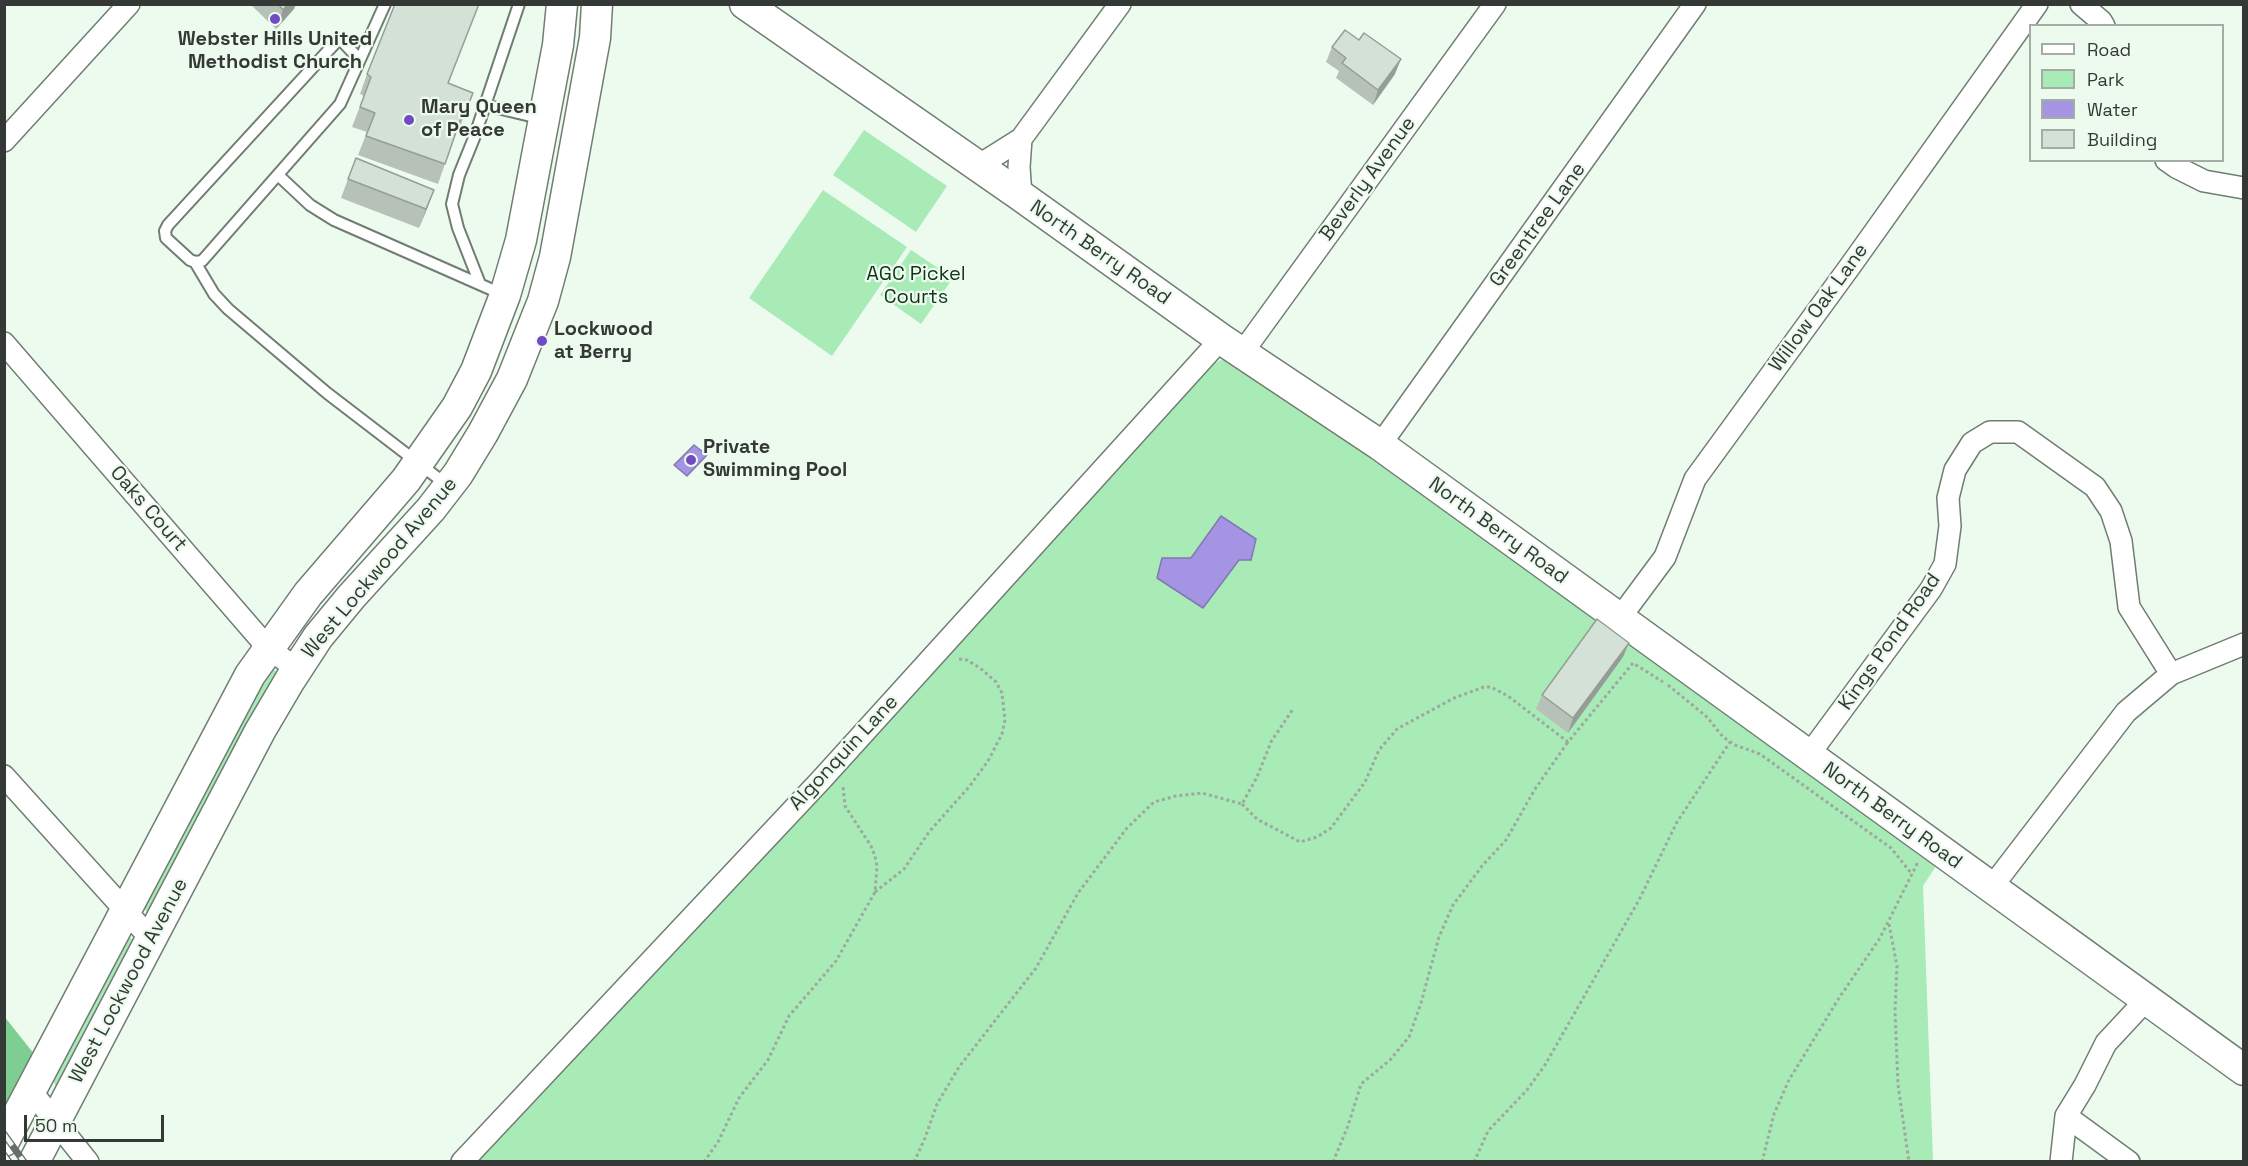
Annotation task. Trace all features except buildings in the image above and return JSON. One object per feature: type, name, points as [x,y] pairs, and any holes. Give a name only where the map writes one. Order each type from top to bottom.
[{"type":"main road","name":"West Lockwood Avenue","points":[[4,1141],[250,675],[308,594],[418,464],[458,407],[476,371],[493,290],[521,240],[558,45],[562,4]]},
{"type":"main road","name":"West Lockwood Avenue","points":[[34,1161],[260,731],[297,669],[324,629],[431,509],[483,433],[512,379],[541,307],[555,257],[595,38],[597,4]]},
{"type":"main road","name":"North Berry Road","points":[[760,10],[1232,346],[1380,445],[2244,1070]]},
{"type":"main road","points":[[544,119],[579,128]]},
{"type":"main road","points":[[493,290],[541,307]]},
{"type":"street","points":[[4,141],[129,4]]},
{"type":"street","points":[[978,166],[1021,139],[1120,4]]},
{"type":"street","name":"Beverly Avenue","points":[[1232,346],[1495,4]]},
{"type":"street","name":"Greentree Lane","points":[[1380,445],[1695,4]]},
{"type":"street","name":"Willow Oak Lane","points":[[1619,620],[1665,557],[1695,479],[2037,4]]},
{"type":"street","points":[[2081,4],[2103,24]]},
{"type":"street","points":[[1021,139],[1019,167],[1021,196]]},
{"type":"street","points":[[2168,162],[2175,168],[2204,181],[2244,188]]},
{"type":"street","name":"Oaks Court","points":[[4,344],[268,648],[297,669]]},
{"type":"street","name":"Algonquin Lane","points":[[462,1161],[1232,346]]},
{"type":"street","name":"Kings Pond Road","points":[[1808,756],[1931,589],[1945,564],[1950,526],[1948,498],[1955,470],[1972,443],[1990,432],[2018,432],[2095,487],[2111,511],[2121,541],[2129,607],[2171,674]]},
{"type":"street","points":[[1990,888],[2126,712],[2171,674],[2244,644]]},
{"type":"street","points":[[4,776],[151,939]]},
{"type":"street","points":[[2061,1161],[2066,1116],[2106,1043],[2146,1000]]},
{"type":"street","points":[[31,1091],[88,1161]]},
{"type":"street","points":[[2066,1116],[2129,1161]]},
{"type":"lane","points":[[195,262],[202,261],[340,104],[385,4]]},
{"type":"lane","points":[[493,290],[458,228],[452,204],[459,176],[519,4]]},
{"type":"lane","points":[[359,58],[342,41],[337,41],[168,225],[165,231],[166,238],[195,262],[214,294],[228,309],[327,393],[448,486]]},
{"type":"lane","points":[[485,105],[544,119]]},
{"type":"lane","points":[[278,175],[310,205],[334,219],[493,290]]},
{"type":"path","points":[[704,1161],[718,1142],[739,1098],[768,1060],[789,1016],[836,961],[875,892],[904,869],[929,832],[969,787],[988,761],[1002,734],[1004,704],[1002,693],[996,682],[974,663],[960,659],[954,660]]},
{"type":"path","points":[[1333,1161],[1348,1126],[1361,1084],[1390,1060],[1409,1037],[1439,937],[1453,905],[1482,866],[1506,840],[1535,789],[1568,742],[1635,663],[1699,710],[1730,742],[1756,751],[1891,848],[1911,873]]},
{"type":"path","points":[[914,1161],[937,1104],[958,1067],[1036,968],[1078,893],[1127,828],[1154,802],[1176,795],[1202,793],[1242,804],[1257,819],[1300,842],[1317,837],[1331,828],[1344,813],[1365,782],[1379,750],[1397,729],[1454,698],[1484,687],[1491,687],[1508,696],[1568,742]]},
{"type":"path","points":[[1242,804],[1257,777],[1271,742],[1293,709]]},
{"type":"path","points":[[1474,1161],[1488,1131],[1527,1090],[1545,1065],[1639,900],[1677,822],[1730,742]]},
{"type":"path","points":[[843,780],[842,792],[845,806],[875,856],[877,867],[875,892]]},
{"type":"path","points":[[1762,1161],[1774,1114],[1789,1080],[1888,922],[1911,873],[1931,845]]},
{"type":"path","points":[[1888,922],[1897,966],[1894,1010],[1898,1085],[1909,1161]]},
{"type":"green space","points":[[864,130],[947,186],[916,232],[833,175]]},
{"type":"green space","points":[[823,190],[907,247],[832,356],[749,298]]},
{"type":"green space","name":"AGC Pickel Courts","points":[[911,250],[953,278],[921,324],[880,295]]},
{"type":"green space","points":[[1221,360],[1233,361],[1506,552],[1938,863],[1923,886],[1933,1161],[474,1162],[1205,368]]},
{"type":"green space","points":[[268,668],[274,669],[278,674],[153,911],[146,911],[142,905]]},
{"type":"green space","points":[[127,936],[135,941],[59,1087],[55,1085],[52,1078]]},
{"type":"green space","points":[[4,1016],[38,1059],[4,1118]]},
{"type":"water","name":"Private Swimming Pool","points":[[694,445],[707,455],[687,476],[674,465]]},
{"type":"water","points":[[1221,516],[1256,539],[1251,560],[1239,560],[1203,608],[1157,578],[1162,558],[1191,558]]},
{"type":"railway","points":[[4,1134],[24,1162]]},
{"type":"railway","points":[[4,1155],[9,1162]]},
{"type":"place","name":"Webster Hills United Methodist Church","points":[[275,19]]},
{"type":"place","name":"Mary Queen of Peace","points":[[409,120]]},
{"type":"place","name":"Lockwood at Berry","points":[[542,341]]},
{"type":"place","name":"Private Swimming Pool","points":[[691,460]]}]
